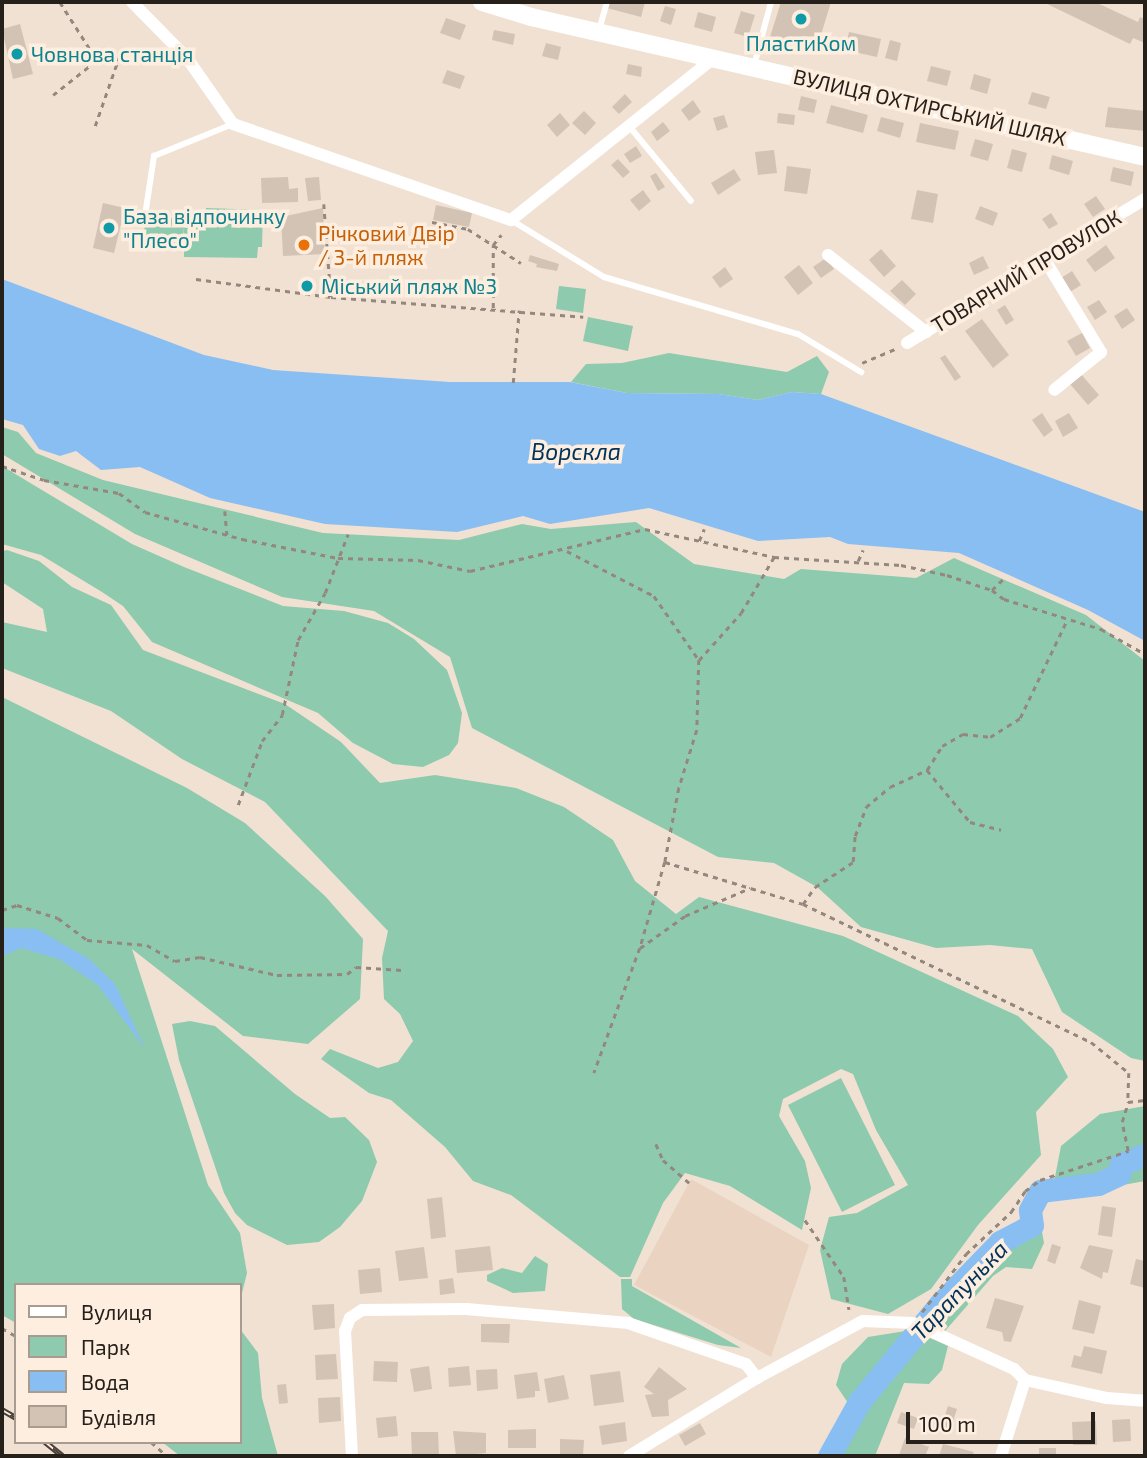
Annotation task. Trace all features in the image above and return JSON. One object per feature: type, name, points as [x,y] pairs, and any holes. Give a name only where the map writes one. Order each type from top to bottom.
[{"type":"main road","name":"ВУЛИЦЯ ОХТИРСЬКИЙ ШЛЯХ","points":[[482,2],[599,32],[1145,157]]},
{"type":"street","points":[[132,2],[187,58],[233,124],[512,220],[716,57]]},
{"type":"street","name":"ТОВАРНИЙ ПРОВУЛОК","points":[[907,343],[1145,199]]},
{"type":"street","points":[[828,255],[926,332]]},
{"type":"street","points":[[1045,260],[1101,352],[1054,390]]},
{"type":"street","points":[[352,1456],[345,1331],[350,1318],[362,1310],[466,1309],[628,1323],[746,1364],[757,1378]]},
{"type":"street","points":[[629,1456],[757,1378],[863,1321],[914,1323],[1014,1369],[1025,1380],[1106,1398],[1145,1401]]},
{"type":"street","points":[[1001,1456],[1025,1380]]},
{"type":"lane","points":[[599,32],[607,2]]},
{"type":"lane","points":[[754,66],[771,2]]},
{"type":"lane","points":[[146,209],[154,156],[233,124]]},
{"type":"lane","points":[[629,126],[691,201]]},
{"type":"lane","points":[[512,220],[604,277],[797,334],[861,372]]},
{"type":"path","points":[[60,2],[97,60]]},
{"type":"path","points":[[95,126],[119,57]]},
{"type":"path","points":[[53,95],[97,60],[119,57],[187,58]]},
{"type":"path","points":[[324,204],[331,297]]},
{"type":"path","points":[[432,222],[468,229],[521,263]]},
{"type":"path","points":[[493,308],[494,245],[500,235]]},
{"type":"path","points":[[196,279],[331,297],[583,317]]},
{"type":"path","points":[[513,383],[519,310]]},
{"type":"path","points":[[852,367],[907,343]]},
{"type":"path","points":[[2,466],[44,480],[119,493],[145,512],[227,535],[338,558],[418,560],[470,571],[551,550],[567,551],[645,529],[774,557],[912,567],[992,590],[1004,599],[1101,629],[1145,654]]},
{"type":"path","points":[[225,511],[227,535]]},
{"type":"path","points":[[699,541],[704,529]]},
{"type":"path","points":[[238,805],[262,741],[282,715],[298,640],[326,593],[348,534]]},
{"type":"path","points":[[858,561],[863,550]]},
{"type":"path","points":[[567,551],[654,596],[699,660],[697,730],[679,788],[665,862],[640,948],[607,1028],[594,1073]]},
{"type":"path","points":[[699,660],[741,613],[774,557]]},
{"type":"path","points":[[992,590],[1003,579]]},
{"type":"path","points":[[803,904],[815,887],[853,862],[855,836],[866,807],[890,786],[927,770],[942,747],[963,734],[990,737],[1020,718],[1068,620]]},
{"type":"path","points":[[927,770],[970,822],[1001,830]]},
{"type":"path","points":[[665,862],[803,904],[1091,1042],[1129,1073],[1128,1102],[1122,1122],[1128,1151],[1040,1180],[1025,1191],[1011,1212],[966,1254],[914,1323]]},
{"type":"path","points":[[640,948],[685,916],[750,888]]},
{"type":"path","points":[[2,910],[17,905],[58,918],[87,940],[146,945],[175,961],[200,957],[277,975],[346,974],[356,967],[402,970]]},
{"type":"path","points":[[1128,1102],[1145,1100]]},
{"type":"path","points":[[656,1144],[663,1160],[689,1183]]},
{"type":"path","points":[[805,1220],[844,1277],[849,1310]]},
{"type":"path","points":[[153,1444],[167,1456]]},
{"type":"shaded area","points":[[691,1179],[809,1245],[771,1357],[634,1285]]},
{"type":"green space","points":[[206,208],[263,210],[262,247],[258,247],[257,258],[184,257],[184,224],[183,244],[144,242],[145,216],[184,219],[185,214],[206,214]]},
{"type":"green space","points":[[559,286],[586,289],[583,313],[556,309]]},
{"type":"green space","points":[[588,317],[633,326],[628,351],[583,341]]},
{"type":"green space","points":[[669,353],[787,372],[817,356],[829,372],[821,394],[792,392],[758,400],[718,394],[627,393],[571,382],[586,364],[622,363]]},
{"type":"green space","points":[[2,427],[18,432],[36,453],[103,480],[323,533],[459,540],[522,524],[551,529],[636,522],[694,564],[784,579],[801,569],[916,578],[954,558],[1086,615],[1145,661],[1145,1061],[1131,1058],[1062,1012],[1032,949],[990,945],[936,948],[861,927],[817,887],[774,863],[718,857],[472,728],[450,657],[374,611],[282,597],[135,534],[2,454]]},
{"type":"green space","points":[[2,466],[132,544],[184,567],[283,606],[344,611],[388,623],[414,639],[447,670],[462,713],[458,743],[449,755],[423,767],[393,764],[353,743],[318,713],[152,642],[123,606],[102,592],[41,555],[2,544]]},
{"type":"green space","points":[[7,550],[39,561],[72,587],[111,605],[143,650],[285,704],[341,742],[380,783],[435,775],[516,788],[564,807],[613,840],[635,881],[676,914],[699,897],[843,936],[1018,1016],[1053,1049],[1068,1077],[1036,1112],[1041,1155],[978,1225],[931,1289],[888,1314],[831,1299],[820,1250],[829,1217],[857,1213],[908,1185],[876,1130],[853,1074],[841,1069],[783,1099],[779,1116],[805,1161],[811,1188],[802,1230],[730,1186],[685,1173],[663,1203],[630,1277],[620,1277],[511,1195],[473,1181],[445,1147],[391,1100],[369,1093],[321,1059],[330,1049],[378,1068],[398,1062],[413,1041],[400,1014],[384,999],[382,958],[388,931],[265,802],[182,759],[111,711],[2,668],[2,622],[47,632],[43,609],[2,582],[2,551]]},
{"type":"green space","points":[[2,697],[187,788],[245,823],[325,896],[363,939],[360,999],[308,1044],[243,1036],[132,949],[208,1185],[240,1233],[247,1273],[242,1293],[242,1283],[14,1283],[14,1322],[2,1315]]},
{"type":"green space","points":[[190,1021],[215,1026],[295,1094],[330,1118],[345,1117],[369,1140],[377,1162],[362,1201],[340,1227],[319,1242],[287,1245],[247,1225],[235,1213],[224,1193],[179,1060],[172,1024]]},
{"type":"green space","points":[[841,1078],[895,1185],[842,1212],[788,1105]]},
{"type":"green space","points":[[1145,1106],[1145,1181],[1051,1198],[1061,1146],[1100,1114]]},
{"type":"green space","points":[[1041,1226],[1044,1243],[1032,1269],[1006,1267],[993,1276],[945,1331],[927,1323],[926,1316],[959,1274],[994,1241],[1016,1237]]},
{"type":"green space","points":[[535,1256],[548,1264],[545,1291],[513,1293],[487,1281],[487,1275],[502,1268],[522,1273]]},
{"type":"green space","points":[[621,1279],[632,1279],[632,1286],[741,1348],[718,1345],[634,1319],[622,1309]]},
{"type":"green space","points":[[912,1330],[948,1346],[942,1370],[929,1384],[904,1383],[875,1456],[845,1456],[839,1444],[852,1409],[836,1385],[842,1364],[868,1337]]},
{"type":"green space","points":[[242,1332],[258,1353],[262,1398],[278,1456],[180,1456],[165,1444],[242,1444]]},
{"type":"water","name":"Ворскла","points":[[2,279],[204,355],[273,370],[450,382],[570,382],[627,393],[718,394],[758,400],[792,392],[821,394],[1145,512],[1145,641],[1088,610],[959,553],[848,544],[830,537],[758,541],[649,508],[550,524],[523,516],[457,532],[325,524],[210,498],[140,467],[101,470],[76,451],[60,456],[39,449],[23,425],[2,419]]},
{"type":"water","points":[[2,928],[37,929],[89,959],[115,984],[145,1049],[98,985],[59,959],[21,948],[2,956]]},
{"type":"building","points":[[609,2],[645,2],[641,17],[607,8]]},
{"type":"building","name":"ПластиКом","points":[[781,2],[831,2],[816,51],[770,37]]},
{"type":"building","points":[[1043,2],[1095,2],[1138,22],[1140,17],[1145,19],[1145,43],[1133,38],[1130,44]]},
{"type":"building","points":[[665,6],[676,9],[671,25],[660,21]]},
{"type":"building","points":[[741,11],[755,15],[748,37],[734,33]]},
{"type":"building","points":[[698,12],[716,17],[712,32],[694,27]]},
{"type":"building","points":[[446,18],[466,25],[460,40],[440,33]]},
{"type":"building","name":"Човнова станція","points":[[20,24],[33,74],[13,79],[2,29]]},
{"type":"building","points":[[494,30],[515,34],[513,45],[492,40]]},
{"type":"building","points":[[849,32],[881,39],[877,57],[845,50]]},
{"type":"building","points":[[890,40],[901,43],[897,61],[885,58]]},
{"type":"building","points":[[546,43],[561,47],[558,60],[542,56]]},
{"type":"building","points":[[628,64],[642,67],[641,77],[626,74]]},
{"type":"building","points":[[931,66],[951,71],[947,86],[927,81]]},
{"type":"building","points":[[447,70],[465,76],[460,89],[442,83]]},
{"type":"building","points":[[974,74],[991,79],[987,94],[970,89]]},
{"type":"building","points":[[1032,92],[1050,97],[1046,109],[1028,104]]},
{"type":"building","points":[[625,94],[632,102],[619,114],[612,107]]},
{"type":"building","points":[[801,96],[817,100],[814,113],[798,110]]},
{"type":"building","points":[[693,100],[701,112],[689,121],[681,110]]},
{"type":"building","points":[[831,105],[868,115],[863,133],[826,123]]},
{"type":"building","points":[[1108,107],[1145,111],[1145,131],[1105,127]]},
{"type":"building","points":[[584,111],[596,123],[585,135],[572,123]]},
{"type":"building","points":[[560,113],[570,125],[557,137],[547,125]]},
{"type":"building","points":[[778,113],[795,115],[794,125],[777,123]]},
{"type":"building","points":[[724,115],[728,127],[717,131],[713,118]]},
{"type":"building","points":[[881,117],[904,123],[900,138],[877,131]]},
{"type":"building","points":[[663,122],[670,131],[657,141],[651,132]]},
{"type":"building","points":[[920,123],[959,131],[955,150],[916,142]]},
{"type":"building","points":[[975,139],[993,144],[988,161],[970,156]]},
{"type":"building","points":[[636,146],[642,156],[630,163],[624,154]]},
{"type":"building","points":[[1012,149],[1027,153],[1022,172],[1007,168]]},
{"type":"building","points":[[774,150],[777,173],[758,175],[755,152]]},
{"type":"building","points":[[1052,155],[1073,161],[1069,175],[1049,169]]},
{"type":"building","points":[[618,159],[630,172],[623,178],[611,165]]},
{"type":"building","points":[[787,166],[811,169],[807,194],[784,191]]},
{"type":"building","points":[[1113,167],[1134,172],[1131,186],[1110,181]]},
{"type":"building","points":[[734,169],[741,180],[718,195],[711,183]]},
{"type":"building","points":[[656,173],[665,187],[658,191],[650,176]]},
{"type":"building","points":[[288,177],[289,189],[298,188],[298,202],[262,203],[261,178]]},
{"type":"building","points":[[319,177],[321,200],[308,201],[305,178]]},
{"type":"building","points":[[643,190],[651,201],[639,211],[630,200]]},
{"type":"building","points":[[917,190],[938,194],[933,223],[911,219]]},
{"type":"building","points":[[1096,196],[1105,209],[1093,217],[1084,204]]},
{"type":"building","name":"База відпочинку \"Плесо\"","points":[[103,203],[125,208],[114,253],[93,248]]},
{"type":"building","points":[[436,205],[472,213],[469,227],[433,220]]},
{"type":"building","points":[[980,206],[998,213],[993,226],[975,219]]},
{"type":"building","points":[[323,208],[325,254],[283,256],[281,217]]},
{"type":"building","points":[[1051,213],[1058,224],[1049,229],[1042,219]]},
{"type":"building","points":[[1106,245],[1115,258],[1095,272],[1086,260]]},
{"type":"building","points":[[881,249],[896,266],[884,277],[869,260]]},
{"type":"building","points":[[530,255],[559,264],[557,271],[536,267],[537,264],[528,261]]},
{"type":"building","points":[[983,256],[989,268],[974,275],[969,263]]},
{"type":"building","points":[[826,258],[834,269],[821,278],[813,267]]},
{"type":"building","points":[[799,265],[813,283],[798,295],[784,277]]},
{"type":"building","points":[[725,267],[733,279],[720,288],[712,277]]},
{"type":"building","points":[[1072,271],[1081,285],[1070,292],[1061,278]]},
{"type":"building","points":[[902,280],[916,294],[905,305],[890,291]]},
{"type":"building","points":[[1099,300],[1107,312],[1095,320],[1087,307]]},
{"type":"building","points":[[1005,305],[1014,320],[1006,325],[997,310]]},
{"type":"building","points":[[1127,308],[1135,320],[1122,329],[1114,316]]},
{"type":"building","points":[[982,319],[1009,355],[993,368],[965,331]]},
{"type":"building","points":[[1082,333],[1090,348],[1076,356],[1067,341]]},
{"type":"building","points":[[945,355],[961,377],[955,381],[940,358]]},
{"type":"building","points":[[1081,374],[1099,395],[1088,405],[1070,384]]},
{"type":"building","points":[[1042,413],[1053,430],[1044,437],[1032,420]]},
{"type":"building","points":[[1069,413],[1078,428],[1063,437],[1055,421]]},
{"type":"building","points":[[442,1197],[446,1237],[431,1239],[427,1199]]},
{"type":"building","points":[[1102,1206],[1116,1208],[1112,1237],[1098,1235]]},
{"type":"building","points":[[1052,1244],[1061,1247],[1055,1264],[1047,1261]]},
{"type":"building","points":[[1089,1245],[1113,1250],[1108,1273],[1103,1272],[1102,1279],[1080,1268]]},
{"type":"building","points":[[490,1246],[493,1270],[457,1273],[455,1250]]},
{"type":"building","points":[[424,1247],[428,1278],[399,1281],[395,1251]]},
{"type":"building","points":[[1136,1259],[1145,1261],[1145,1288],[1130,1284]]},
{"type":"building","points":[[380,1268],[382,1292],[360,1294],[358,1270]]},
{"type":"building","points":[[453,1278],[455,1293],[440,1295],[439,1280]]},
{"type":"building","points":[[995,1298],[1024,1306],[1011,1342],[1004,1341],[1002,1332],[986,1328]]},
{"type":"building","points":[[1079,1300],[1101,1306],[1094,1334],[1072,1329]]},
{"type":"building","points":[[334,1304],[335,1328],[314,1330],[312,1305]]},
{"type":"building","points":[[481,1324],[510,1324],[509,1343],[481,1342]]},
{"type":"building","points":[[1084,1346],[1107,1351],[1102,1374],[1071,1367],[1074,1355],[1081,1357]]},
{"type":"building","points":[[336,1354],[338,1379],[316,1380],[315,1355]]},
{"type":"building","points":[[374,1361],[398,1362],[397,1382],[373,1381]]},
{"type":"building","points":[[429,1366],[432,1389],[414,1392],[410,1369]]},
{"type":"building","points":[[469,1366],[471,1385],[449,1387],[448,1368]]},
{"type":"building","points":[[659,1367],[687,1389],[668,1400],[669,1416],[652,1417],[645,1395],[654,1394],[644,1387]]},
{"type":"building","points":[[497,1369],[498,1389],[477,1391],[476,1370]]},
{"type":"building","points":[[620,1371],[624,1402],[594,1406],[590,1375]]},
{"type":"building","points":[[537,1372],[540,1391],[535,1391],[535,1397],[517,1399],[514,1375]]},
{"type":"building","points":[[564,1375],[569,1399],[548,1403],[544,1379]]},
{"type":"building","points":[[286,1384],[288,1403],[279,1404],[277,1385]]},
{"type":"building","points":[[340,1397],[341,1421],[319,1423],[318,1398]]},
{"type":"building","points":[[948,1406],[957,1409],[949,1433],[940,1430]]},
{"type":"building","points":[[901,1412],[918,1418],[914,1429],[897,1423]]},
{"type":"building","points":[[396,1416],[398,1436],[378,1438],[376,1418]]},
{"type":"building","points":[[1130,1419],[1131,1441],[1113,1442],[1112,1420]]},
{"type":"building","points":[[1096,1421],[1097,1445],[1073,1445],[1072,1422]]},
{"type":"building","points":[[625,1422],[627,1441],[602,1445],[599,1426]]},
{"type":"building","points":[[700,1423],[706,1434],[685,1446],[679,1435]]},
{"type":"building","points":[[536,1429],[536,1448],[508,1448],[508,1430]]},
{"type":"building","points":[[453,1431],[486,1433],[486,1453],[456,1456]]},
{"type":"building","points":[[411,1432],[438,1432],[439,1455],[412,1456]]},
{"type":"building","points":[[905,1438],[929,1447],[925,1456],[899,1455]]},
{"type":"building","points":[[560,1439],[584,1440],[583,1456],[560,1456]]},
{"type":"building","points":[[943,1444],[974,1452],[972,1456],[939,1456]]},
{"type":"building","points":[[1039,1448],[1056,1448],[1056,1456],[1039,1456]]},
{"type":"waterway","name":"Тарапунька","points":[[829,1456],[859,1402],[940,1304],[1000,1242],[1032,1225],[1030,1210],[1040,1191],[1098,1184],[1119,1174],[1121,1164],[1145,1155]]},
{"type":"railway","points":[[2,1410],[14,1417]]},
{"type":"railway","points":[[47,1444],[62,1456]]},
{"type":"place","name":"ПластиКом","points":[[801,19]]},
{"type":"place","name":"Човнова станція","points":[[17,54]]},
{"type":"place","name":"База відпочинку \"Плесо\"","points":[[109,228]]},
{"type":"place","name":"Річковий Двір / 3-й пляж","points":[[304,245]]},
{"type":"place","name":"Міський пляж №3","points":[[307,286]]}]
